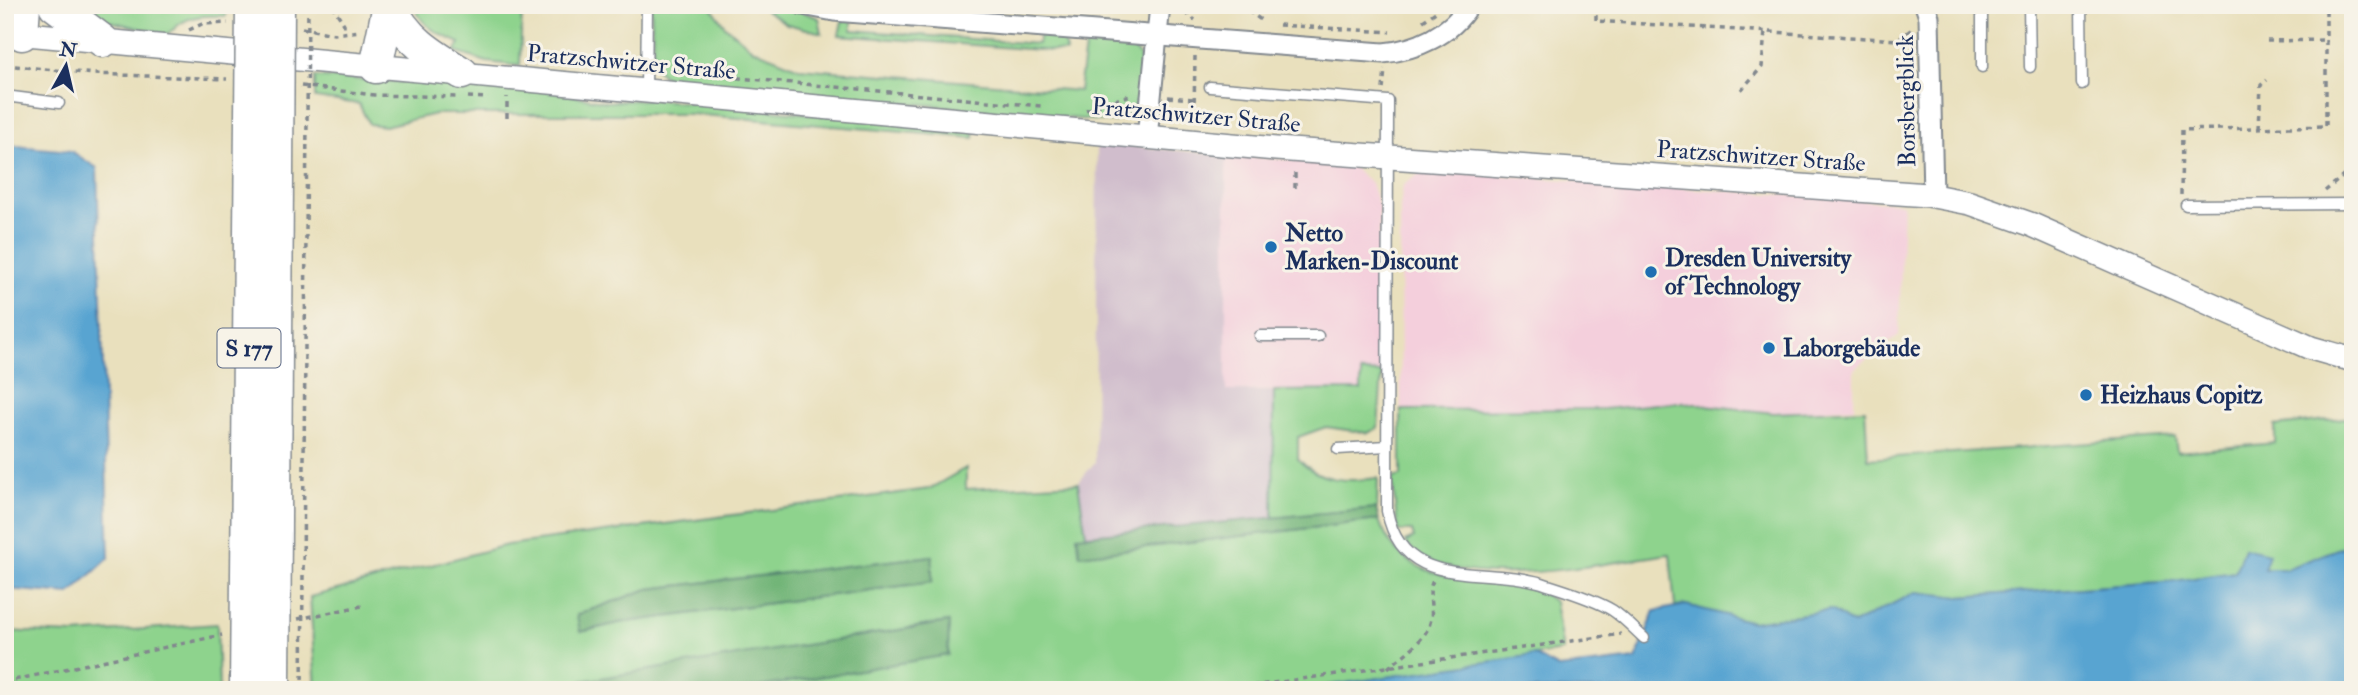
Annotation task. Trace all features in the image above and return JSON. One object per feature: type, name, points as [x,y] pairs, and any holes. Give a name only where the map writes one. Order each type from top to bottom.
[{"type":"highway","points":[[55,5],[103,41]]},
{"type":"highway","name":"S 177","points":[[246,690],[252,5]]},
{"type":"highway","name":"S 177","points":[[274,690],[278,5]]},
{"type":"highway","points":[[376,67],[389,5]]},
{"type":"highway","points":[[389,5],[406,33],[422,48],[462,74]]},
{"type":"street","points":[[803,5],[834,10],[1386,52],[1399,52],[1436,37],[1450,27],[1469,5]]},
{"type":"street","points":[[1147,138],[1160,5]]},
{"type":"street","name":"Borsbergblick","points":[[1927,11],[1933,196]]},
{"type":"street","name":"Pratzschwitzer Straße","points":[[17,24],[103,41],[646,89],[1147,138],[1387,158],[1817,185],[1933,196],[1970,203],[2030,224],[2311,348],[2353,360]]},
{"type":"lane","points":[[646,89],[647,5]]},
{"type":"lane","points":[[1982,5],[1982,67]]},
{"type":"lane","points":[[2029,5],[2030,67]]},
{"type":"lane","points":[[2081,5],[2082,84]]},
{"type":"lane","points":[[1210,87],[1388,101],[1386,499],[1390,528],[1409,556],[1441,569],[1539,582],[1611,610],[1641,635]]},
{"type":"lane","points":[[5,96],[59,103]]},
{"type":"lane","points":[[2186,205],[2353,204]]},
{"type":"lane","points":[[1260,336],[1318,336]]},
{"type":"lane","points":[[1338,449],[1387,446]]},
{"type":"path","points":[[302,690],[308,5]]},
{"type":"path","points":[[332,5],[344,24],[344,34]]},
{"type":"path","points":[[1070,5],[1112,8],[1117,5]]},
{"type":"path","points":[[1240,5],[1261,20],[1261,24]]},
{"type":"path","points":[[1419,24],[1444,5]]},
{"type":"path","points":[[1596,5],[1596,21],[1898,40],[1927,11]]},
{"type":"path","points":[[2186,205],[2181,198],[2182,130],[2326,127],[2326,5]]},
{"type":"path","points":[[1195,19],[1208,20]]},
{"type":"path","points":[[1248,23],[1399,31]]},
{"type":"path","points":[[1741,90],[1762,67],[1765,31]]},
{"type":"path","points":[[2267,41],[2326,40]]},
{"type":"path","points":[[1382,99],[1386,52]]},
{"type":"path","points":[[5,65],[94,74],[231,80]]},
{"type":"path","points":[[2259,128],[2261,85],[2267,80]]},
{"type":"path","points":[[300,86],[330,88]]},
{"type":"path","points":[[1295,162],[1295,188]]},
{"type":"path","points":[[2309,204],[2353,168]]},
{"type":"path","points":[[1388,668],[1422,637],[1430,623],[1430,587],[1441,569]]},
{"type":"path","points":[[295,620],[362,606]]},
{"type":"path","points":[[5,682],[228,634]]},
{"type":"path","points":[[1223,690],[1641,635]]},
{"type":"shaded area","points":[[1097,143],[1226,155],[1226,391],[1274,391],[1273,518],[1086,535],[1078,483],[1095,462]]},
{"type":"shaded area","points":[[1226,155],[1350,165],[1371,183],[1379,207],[1382,373],[1361,372],[1361,390],[1226,391]]},
{"type":"shaded area","name":"Dresden University of Technology","points":[[1435,171],[1903,203],[1899,335],[1854,369],[1854,407],[1774,413],[1679,402],[1603,409],[1401,410],[1400,208],[1403,185],[1419,174]]},
{"type":"green space","points":[[66,5],[227,5],[226,16],[195,17],[182,22],[166,34],[82,15]]},
{"type":"green space","points":[[414,5],[522,5],[520,66],[487,62],[455,52],[460,43],[426,25]]},
{"type":"green space","points":[[651,5],[710,5],[725,26],[753,49],[799,68],[1079,91],[1086,40],[1127,40],[1140,57],[1140,87],[1135,105],[1122,118],[1112,122],[670,81],[654,67]]},
{"type":"green space","points":[[758,5],[785,5],[819,18],[822,33],[787,24]]},
{"type":"green space","points":[[852,18],[852,30],[1038,44],[1040,32],[1063,38],[1066,52],[839,35],[842,21]]},
{"type":"green space","points":[[315,77],[544,90],[607,102],[650,99],[975,129],[974,138],[690,114],[435,114],[385,126],[369,124],[359,104],[315,98]]},
{"type":"green space","points":[[1361,372],[1382,373],[1378,428],[1368,433],[1326,427],[1298,437],[1298,459],[1315,472],[1335,479],[1378,478],[1377,508],[1273,518],[1274,391],[1361,390]]},
{"type":"green space","points":[[1679,402],[1774,413],[1865,409],[1868,459],[2175,437],[2177,452],[2275,443],[2275,426],[2353,417],[2353,543],[2286,569],[2264,569],[2244,548],[2235,572],[2174,581],[1960,597],[1916,592],[1853,624],[1831,610],[1753,622],[1686,605],[1675,607],[1670,554],[1570,569],[1492,573],[1456,569],[1426,559],[1405,542],[1414,538],[1412,531],[1398,531],[1392,478],[1401,476],[1401,410],[1603,409]]},
{"type":"green space","points":[[966,468],[966,489],[1078,483],[1086,535],[1077,537],[1080,555],[1379,520],[1387,538],[1398,552],[1412,563],[1444,575],[1524,585],[1541,592],[1555,602],[1563,651],[1299,690],[742,690],[948,655],[948,622],[562,685],[562,690],[316,690],[310,597],[507,545],[929,489]],"holes":[[[932,556],[931,582],[619,623],[581,632],[577,615],[648,589]]]},
{"type":"green space","points":[[1376,508],[1379,520],[1080,555],[1077,536]]},
{"type":"green space","points":[[932,556],[932,582],[619,623],[580,632],[577,615],[648,589]]},
{"type":"green space","points":[[949,622],[948,655],[742,690],[562,690],[562,684]]},
{"type":"green space","points":[[217,624],[219,690],[5,690],[5,631],[74,634]]},
{"type":"water","points":[[5,145],[71,151],[97,168],[109,558],[70,594],[5,589]]},
{"type":"water","points":[[2353,543],[2353,690],[1299,690],[1534,655],[1558,668],[1636,659],[1655,611],[1686,605],[1753,622],[1831,610],[1853,624],[1916,592],[1960,597],[2174,581],[2235,572],[2244,548],[2269,554],[2264,569],[2286,569]]},
{"type":"place","name":"Netto Marken-Discount","points":[[1271,247]]},
{"type":"place","name":"Dresden University of Technology","points":[[1651,272]]},
{"type":"place","name":"Laborgebäude","points":[[1769,348]]},
{"type":"place","name":"Heizhaus Copitz","points":[[2086,395]]}]
